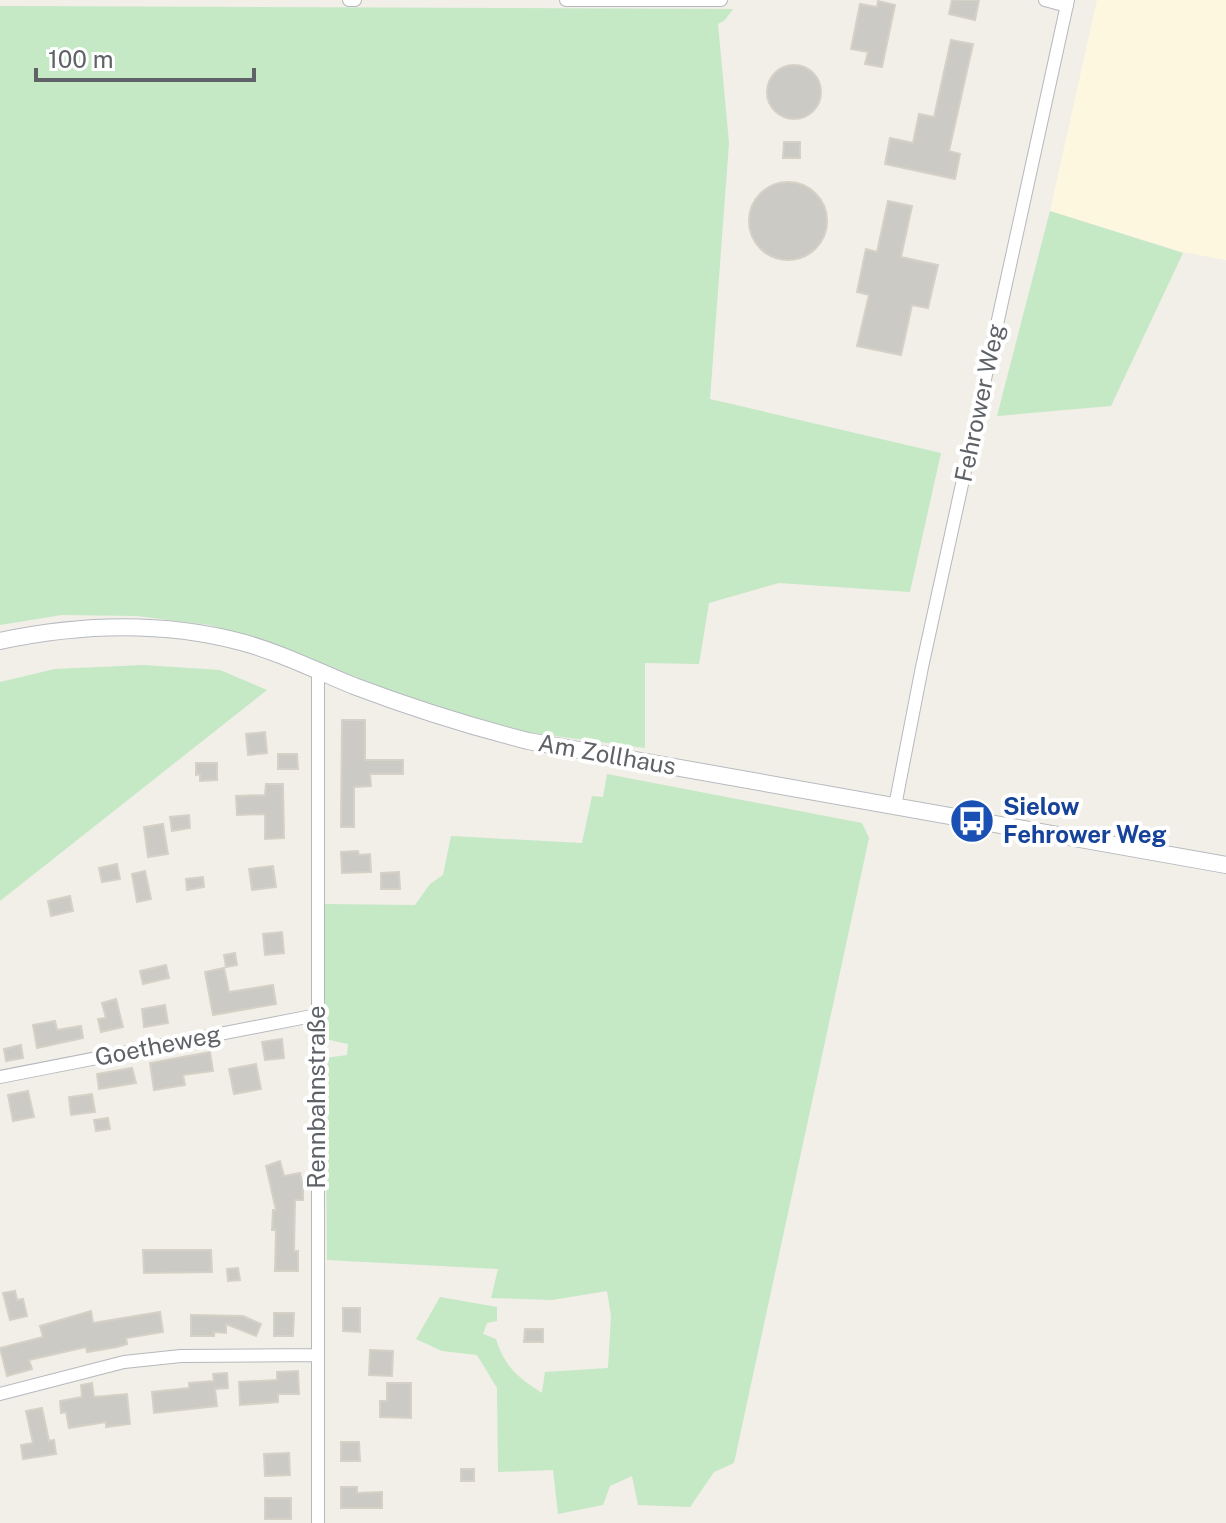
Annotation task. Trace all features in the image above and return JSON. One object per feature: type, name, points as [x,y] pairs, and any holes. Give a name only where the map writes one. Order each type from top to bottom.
[{"type":"street","points":[[566,0],[721,0]]},
{"type":"street","points":[[1045,0],[1067,3]]},
{"type":"street","name":"Fehrower Weg","points":[[895,806],[922,667],[1067,3]]},
{"type":"street","name":"Am Zollhaus","points":[[0,641],[64,629],[144,626],[243,642],[451,721],[528,741],[1226,865]]},
{"type":"street","name":"Rennbahnstraße","points":[[318,672],[318,1523]]},
{"type":"street","name":"Goetheweg","points":[[0,1077],[317,1015]]},
{"type":"street","points":[[0,1394],[124,1362],[181,1356],[318,1355]]},
{"type":"shaded area","points":[[1097,0],[1226,0],[1226,260],[1183,252],[1050,211]]},
{"type":"green space","points":[[0,6],[733,9],[718,24],[729,143],[710,399],[941,453],[910,592],[779,583],[709,603],[699,664],[645,663],[645,748],[517,731],[418,702],[324,664],[210,625],[137,616],[62,615],[0,625]]},
{"type":"green space","points":[[1050,211],[1183,253],[1111,406],[997,416]]},
{"type":"green space","points":[[143,665],[220,670],[267,690],[0,901],[0,682],[55,669]]},
{"type":"green space","points":[[607,774],[862,823],[869,838],[734,1463],[714,1472],[690,1507],[638,1505],[632,1476],[610,1486],[603,1505],[558,1514],[553,1470],[498,1472],[497,1388],[477,1355],[442,1351],[416,1339],[440,1297],[497,1307],[497,1321],[487,1323],[483,1334],[496,1339],[503,1357],[513,1370],[542,1393],[545,1372],[608,1368],[611,1316],[607,1291],[552,1300],[491,1298],[498,1269],[327,1260],[325,1058],[347,1055],[348,1044],[325,1039],[325,904],[415,905],[430,884],[443,875],[451,836],[582,843],[592,796],[603,797]]},
{"type":"building","points":[[952,0],[979,0],[975,20],[949,14]]},
{"type":"building","points":[[878,1],[895,5],[882,67],[865,64],[868,52],[851,49],[860,4],[877,7]]},
{"type":"building","points":[[951,40],[973,44],[949,151],[960,154],[955,179],[885,164],[890,138],[913,143],[919,114],[934,117]]},
{"type":"building","points":[[794,65],[813,73],[821,92],[813,111],[794,119],[775,111],[767,92],[775,73]]},
{"type":"building","points":[[784,142],[800,142],[800,158],[783,158]]},
{"type":"building","points":[[788,182],[803,185],[816,193],[824,206],[827,221],[824,236],[816,249],[803,257],[788,260],[773,257],[760,249],[752,236],[749,221],[752,206],[760,193],[773,185]]},
{"type":"building","points":[[888,201],[912,206],[901,257],[938,265],[928,308],[912,305],[901,355],[857,346],[869,295],[857,292],[866,249],[877,252]]},
{"type":"building","points":[[342,720],[365,720],[365,760],[403,760],[403,774],[370,774],[371,786],[354,787],[354,827],[341,827]]},
{"type":"building","points":[[265,732],[267,753],[248,755],[246,734]]},
{"type":"building","points":[[278,754],[297,754],[298,769],[278,769]]},
{"type":"building","points":[[196,763],[217,763],[217,780],[200,781],[200,774],[196,775]]},
{"type":"building","points":[[266,784],[283,784],[284,838],[265,839],[265,814],[237,815],[236,796],[265,795]]},
{"type":"building","points":[[189,815],[190,828],[172,831],[170,817]]},
{"type":"building","points":[[163,824],[168,854],[148,857],[144,827]]},
{"type":"building","points":[[358,851],[359,855],[370,854],[371,872],[342,873],[341,852]]},
{"type":"building","points":[[117,864],[120,879],[102,882],[99,868]]},
{"type":"building","points":[[273,866],[276,887],[252,890],[249,869]]},
{"type":"building","points":[[145,871],[151,899],[137,902],[132,874]]},
{"type":"building","points":[[399,872],[400,889],[381,889],[381,873]]},
{"type":"building","points":[[203,877],[204,887],[187,890],[186,879]]},
{"type":"building","points":[[70,896],[73,911],[51,916],[48,901]]},
{"type":"building","points":[[282,932],[284,953],[265,955],[263,934]]},
{"type":"building","points":[[235,953],[237,965],[226,967],[224,955]]},
{"type":"building","points":[[166,965],[169,978],[143,984],[140,971]]},
{"type":"building","points":[[224,968],[229,992],[273,985],[276,1004],[213,1015],[205,972]]},
{"type":"building","points":[[116,999],[123,1027],[101,1032],[98,1019],[106,1018],[102,1003]]},
{"type":"building","points":[[165,1005],[168,1023],[144,1027],[142,1009]]},
{"type":"building","points":[[55,1021],[57,1030],[81,1026],[83,1038],[37,1048],[33,1025]]},
{"type":"building","points":[[282,1039],[284,1058],[265,1060],[262,1042]]},
{"type":"building","points":[[21,1045],[23,1058],[6,1061],[4,1049]]},
{"type":"building","points":[[210,1052],[213,1071],[183,1075],[185,1085],[154,1090],[150,1063]]},
{"type":"building","points":[[256,1064],[261,1089],[234,1094],[229,1069]]},
{"type":"building","points":[[132,1068],[136,1083],[99,1089],[97,1074]]},
{"type":"building","points":[[28,1091],[34,1117],[13,1121],[8,1095]]},
{"type":"building","points":[[92,1094],[95,1112],[71,1115],[69,1097]]},
{"type":"building","points":[[108,1118],[110,1129],[96,1131],[94,1120]]},
{"type":"building","points":[[280,1161],[284,1176],[300,1173],[303,1186],[303,1200],[295,1200],[294,1251],[298,1251],[298,1271],[275,1271],[276,1230],[272,1230],[273,1210],[276,1210],[266,1166]]},
{"type":"building","points":[[143,1250],[211,1250],[212,1272],[144,1273]]},
{"type":"building","points":[[238,1268],[240,1280],[228,1281],[227,1269]]},
{"type":"building","points":[[15,1291],[17,1300],[23,1299],[27,1316],[10,1320],[3,1293]]},
{"type":"building","points":[[343,1308],[360,1308],[360,1332],[343,1331]]},
{"type":"building","points":[[91,1311],[93,1323],[160,1312],[163,1332],[126,1338],[127,1344],[117,1347],[87,1352],[86,1347],[29,1360],[32,1369],[7,1376],[0,1348],[43,1337],[40,1326]]},
{"type":"building","points":[[274,1313],[294,1313],[293,1336],[274,1336]]},
{"type":"building","points":[[191,1315],[243,1316],[261,1324],[256,1336],[226,1324],[226,1333],[191,1336]]},
{"type":"building","points":[[525,1329],[543,1329],[543,1342],[524,1342]]},
{"type":"building","points":[[370,1350],[393,1351],[392,1376],[369,1375]]},
{"type":"building","points":[[298,1371],[299,1394],[278,1394],[278,1402],[240,1405],[239,1382],[277,1380],[277,1372]]},
{"type":"building","points":[[227,1373],[228,1388],[215,1389],[217,1406],[154,1413],[152,1392],[189,1388],[189,1383],[214,1381],[213,1374]]},
{"type":"building","points":[[92,1383],[94,1397],[127,1394],[130,1424],[106,1427],[106,1422],[69,1428],[66,1412],[61,1413],[60,1401],[82,1397],[81,1385]]},
{"type":"building","points":[[387,1383],[411,1383],[411,1418],[380,1417],[380,1401],[387,1401]]},
{"type":"building","points":[[42,1408],[49,1441],[54,1440],[56,1454],[23,1459],[21,1445],[33,1443],[26,1411]]},
{"type":"building","points":[[341,1442],[359,1442],[360,1461],[341,1461]]},
{"type":"building","points":[[289,1453],[290,1475],[265,1476],[264,1454]]},
{"type":"building","points":[[461,1469],[474,1469],[474,1481],[461,1481]]},
{"type":"building","points":[[341,1487],[357,1487],[357,1493],[382,1492],[382,1508],[341,1508]]},
{"type":"building","points":[[265,1498],[291,1498],[291,1519],[265,1519]]},
{"type":"place","name":"Sielow Fehrower Weg","points":[[972,821]]}]
